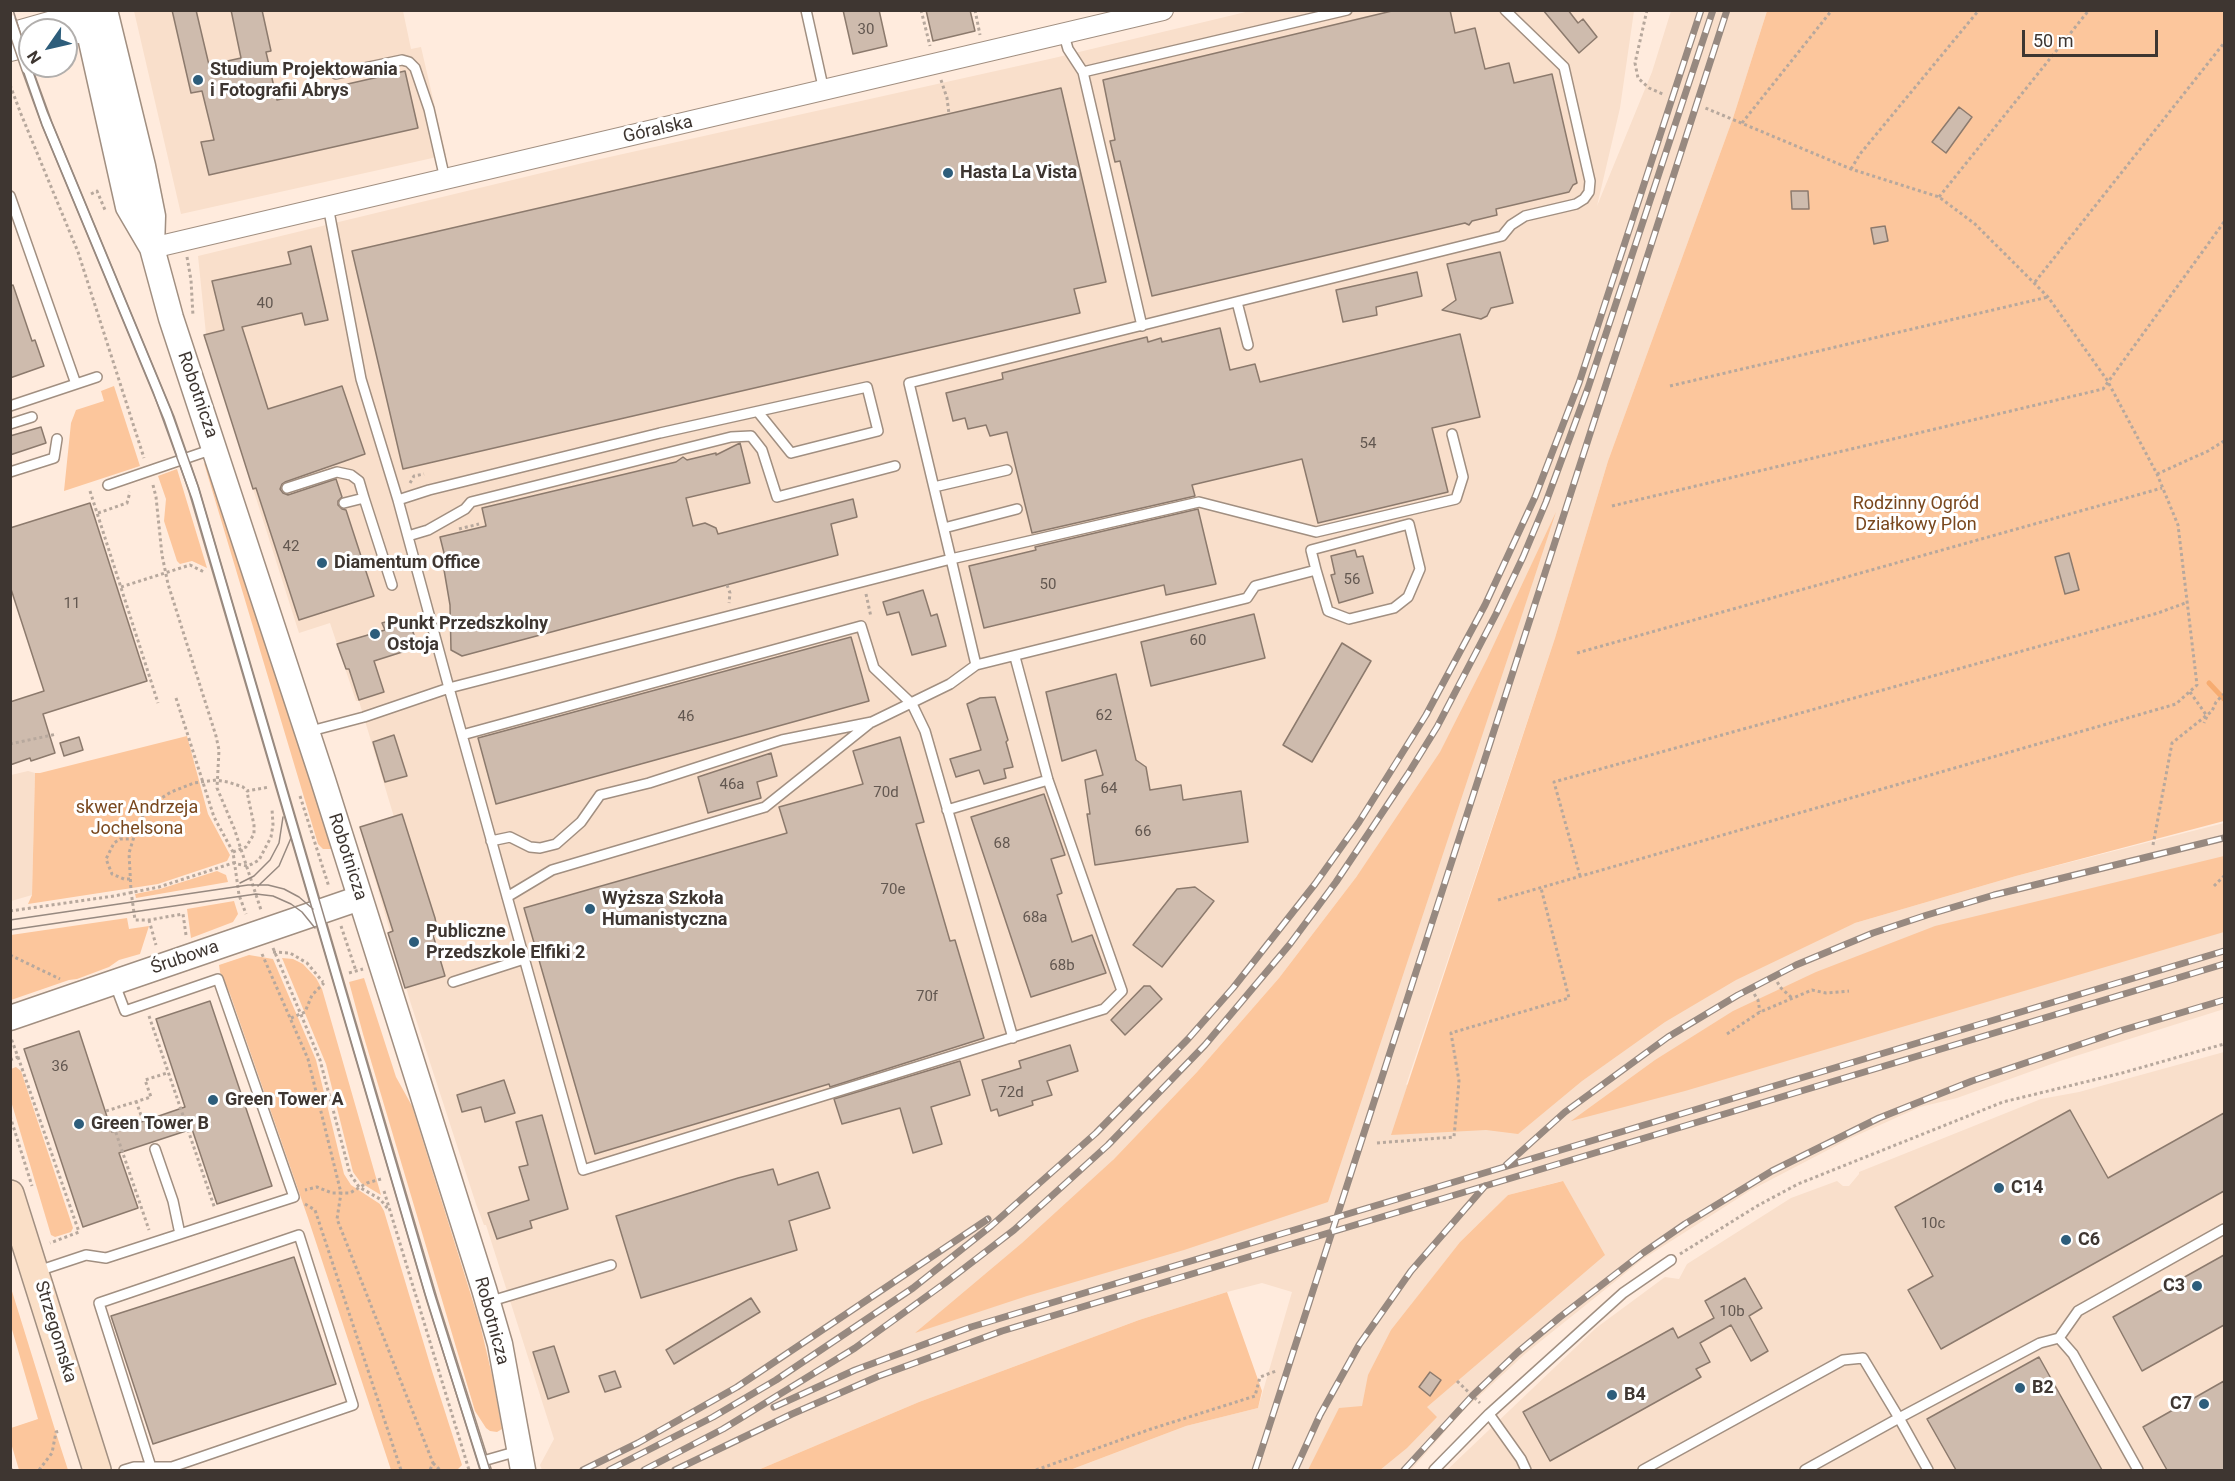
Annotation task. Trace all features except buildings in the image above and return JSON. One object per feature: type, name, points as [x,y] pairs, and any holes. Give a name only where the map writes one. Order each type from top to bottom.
[{"type":"main road","name":"Strzegomska","points":[[22,1191],[17,1233],[36,1272],[97,1470]]},
{"type":"street","name":"Góralska","points":[[152,248],[1163,10]]},
{"type":"street","points":[[10,33],[85,20]]},
{"type":"street","name":"Robotnicza","points":[[85,20],[128,207],[152,248],[171,318],[307,732],[488,1302],[500,1344],[521,1460]]},
{"type":"street","name":"Śrubowa","points":[[10,1018],[360,898]]},
{"type":"lane","points":[[806,10],[824,91]]},
{"type":"lane","points":[[1083,72],[1347,10]]},
{"type":"lane","points":[[976,665],[909,383],[1502,236],[1511,225],[1525,216],[1576,204],[1584,199],[1589,192],[1590,181],[1564,67],[1505,10]]},
{"type":"lane","points":[[10,19],[43,113],[184,459],[432,1300],[484,1466],[521,1460]]},
{"type":"lane","points":[[1064,35],[1068,49],[1083,72],[1142,326]]},
{"type":"lane","points":[[336,74],[402,60],[409,62],[415,68],[429,109],[446,179]]},
{"type":"lane","points":[[10,196],[76,384]]},
{"type":"lane","points":[[328,206],[361,379],[398,500],[583,1170],[1104,1010],[1122,991],[1048,780],[1015,657]]},
{"type":"lane","points":[[1237,302],[1248,345]]},
{"type":"lane","points":[[10,406],[97,377]]},
{"type":"lane","points":[[398,500],[429,490],[660,432],[867,387],[878,430],[791,453],[758,412]]},
{"type":"lane","points":[[10,424],[32,417]]},
{"type":"lane","points":[[307,732],[364,717],[449,688],[863,581],[1199,502],[1316,532],[1456,499],[1463,477],[1452,434]]},
{"type":"lane","points":[[408,536],[428,530],[465,509],[471,502],[730,437],[751,436],[762,450],[777,497],[895,466]]},
{"type":"lane","points":[[10,472],[54,458],[57,439]]},
{"type":"lane","points":[[108,486],[215,448]]},
{"type":"lane","points":[[934,488],[1007,470]]},
{"type":"lane","points":[[287,488],[337,472],[351,475],[359,482],[392,585]]},
{"type":"lane","points":[[344,503],[364,498]]},
{"type":"lane","points":[[944,528],[1017,509]]},
{"type":"lane","points":[[1409,524],[1420,569],[1408,597],[1394,608],[1349,619],[1329,611],[1316,570],[1311,550],[1409,524]]},
{"type":"lane","points":[[491,841],[510,837],[530,847],[540,848],[556,844],[581,822],[600,795],[649,783],[782,740],[872,722],[950,684],[976,665],[1247,598],[1256,586],[1316,570]]},
{"type":"lane","points":[[462,735],[861,626],[874,668],[912,704],[925,731],[1012,1038]]},
{"type":"lane","points":[[507,897],[552,870],[765,807],[872,722]]},
{"type":"lane","points":[[947,810],[1048,780]]},
{"type":"lane","points":[[453,982],[524,959]]},
{"type":"lane","points":[[36,1272],[86,1255],[106,1258],[294,1197],[219,979],[125,1011],[114,982]]},
{"type":"lane","points":[[155,1149],[184,1233]]},
{"type":"lane","points":[[1805,1470],[2040,1343],[2059,1338],[2078,1311],[2224,1229]]},
{"type":"lane","points":[[124,1470],[134,1467],[151,1467],[172,1467],[353,1405],[299,1235],[99,1303],[151,1467]]},
{"type":"lane","points":[[1434,1470],[1489,1414],[1623,1293],[1671,1260]]},
{"type":"lane","points":[[488,1302],[611,1264]]},
{"type":"lane","points":[[2059,1338],[2073,1354],[2138,1470]]},
{"type":"lane","points":[[1643,1470],[1843,1360],[1863,1359],[1928,1470]]},
{"type":"lane","points":[[1489,1414],[1521,1459],[1526,1470]]},
{"type":"path","points":[[975,10],[981,37]]},
{"type":"path","points":[[1647,10],[1635,63],[1638,78],[1649,88],[1665,95]]},
{"type":"path","points":[[1742,123],[1832,10]]},
{"type":"path","points":[[1851,169],[1860,154],[1978,10]]},
{"type":"path","points":[[1940,197],[2089,10]]},
{"type":"path","points":[[2035,282],[2224,43]]},
{"type":"path","points":[[941,78],[949,114]]},
{"type":"path","points":[[11,86],[12,95],[78,252],[156,497],[165,573],[219,750],[216,780],[220,798],[234,828],[263,917]]},
{"type":"path","points":[[1498,900],[2176,704],[2197,685],[2178,525],[2157,474],[2108,380],[2048,297],[1975,224],[1940,197],[1851,169],[1703,107]]},
{"type":"path","points":[[91,194],[97,191],[107,213]]},
{"type":"path","points":[[1612,506],[2103,389],[2224,222]]},
{"type":"path","points":[[1670,386],[2048,297]]},
{"type":"path","points":[[2157,474],[2208,451],[2224,441]]},
{"type":"path","points":[[1577,653],[2162,488]]},
{"type":"path","points":[[97,513],[127,503],[131,489]]},
{"type":"path","points":[[90,491],[158,703]]},
{"type":"path","points":[[121,587],[190,565],[204,572],[206,577]]},
{"type":"path","points":[[861,626],[872,617],[863,581]]},
{"type":"path","points":[[727,585],[736,604]]},
{"type":"path","points":[[729,606],[730,593]]},
{"type":"path","points":[[1580,876],[1554,782],[2146,616],[2188,602]]},
{"type":"path","points":[[2190,692],[2207,716]]},
{"type":"path","points":[[2153,845],[2172,743],[2207,716],[2224,694]]},
{"type":"path","points":[[176,698],[214,817],[232,852],[239,895],[249,921]]},
{"type":"path","points":[[2204,723],[2207,716]]},
{"type":"path","points":[[10,744],[57,734]]},
{"type":"path","points":[[188,943],[183,914],[135,920],[130,891],[129,853],[136,830],[150,807],[171,792],[204,782],[216,780],[237,784],[247,791],[266,788],[268,794]]},
{"type":"path","points":[[232,852],[249,844],[254,831],[247,791]]},
{"type":"path","points":[[10,911],[159,887],[234,863],[247,866],[259,860],[271,837],[273,825],[270,801]]},
{"type":"path","points":[[130,879],[112,874],[106,858],[114,843],[120,839],[133,840]]},
{"type":"path","points":[[2214,886],[2224,876]]},
{"type":"path","points":[[1377,1143],[1454,1137],[1459,1081],[1451,1033],[1569,998],[1541,887]]},
{"type":"path","points":[[149,920],[158,953]]},
{"type":"path","points":[[340,922],[356,971]]},
{"type":"path","points":[[324,982],[308,963],[290,953],[261,951],[308,1059],[341,1193],[337,1220],[340,1230],[433,1463],[440,1470]]},
{"type":"path","points":[[274,952],[320,1060],[350,1174],[359,1187],[380,1199],[388,1209],[467,1470]]},
{"type":"path","points":[[10,955],[53,974],[66,984]]},
{"type":"path","points":[[346,974],[367,967]]},
{"type":"path","points":[[1774,977],[1781,988],[1792,998]]},
{"type":"path","points":[[291,1018],[301,1014],[308,1007],[312,995],[328,979]]},
{"type":"path","points":[[1751,989],[1758,1000],[1760,1012]]},
{"type":"path","points":[[1727,1034],[1760,1012],[1812,990],[1826,993],[1849,992]]},
{"type":"path","points":[[145,1003],[219,1221]]},
{"type":"path","points":[[10,1036],[79,1232],[50,1243]]},
{"type":"path","points":[[1671,1260],[1757,1206],[1798,1184],[1992,1107],[2224,1044]]},
{"type":"path","points":[[10,1060],[18,1057]]},
{"type":"path","points":[[106,1112],[151,1096],[145,1080],[167,1073]]},
{"type":"path","points":[[136,1101],[143,1121]]},
{"type":"path","points":[[180,1109],[185,1107]]},
{"type":"path","points":[[10,1116],[22,1191]]},
{"type":"path","points":[[112,1131],[115,1130],[153,1243]]},
{"type":"path","points":[[381,1179],[350,1193],[332,1193],[317,1186],[299,1191],[294,1197],[315,1210],[400,1470]]},
{"type":"path","points":[[1036,1470],[1255,1396],[1260,1377],[1276,1371]]},
{"type":"path","points":[[1457,1381],[1479,1402]]},
{"type":"path","points":[[39,1470],[52,1453],[56,1432],[60,1431]]},
{"type":"path","points":[[430,1470],[433,1463]]},
{"type":"shaded area","points":[[1254,10],[1634,11],[1620,108],[1597,206],[1652,72],[1671,11],[1767,11],[1733,118],[1608,461],[1555,638],[1406,1085],[1676,983],[1855,923],[2016,876],[2224,823],[2224,1009],[2060,1061],[1957,1098],[1920,1107],[1851,1138],[1751,1190],[1643,1259],[1526,1353],[1464,1410],[1411,1470],[1070,1470],[1186,1426],[1258,1408],[1292,1292],[1262,1283],[1139,1320],[919,1402],[758,1470],[542,1470],[540,1465],[554,1439],[486,1225],[484,1225],[476,1204],[410,1001],[360,827],[394,817],[359,701],[356,701],[330,623],[299,633],[204,335],[206,334],[198,256],[587,162],[1054,58]],"holes":[[[1357,876],[1327,1173],[1113,1160],[1197,1072],[1279,978]],[[1562,1181],[1604,1256],[1411,1305],[1460,1242],[1508,1195]]]},
{"type":"shaded area","points":[[134,11],[403,11],[411,49],[421,47],[446,155],[181,214]]},
{"type":"shaded area","points":[[28,771],[35,773],[32,895],[11,901],[11,775]]},
{"type":"shaded area","points":[[2224,1052],[2224,1470],[1447,1470],[1596,1328],[1665,1277],[1679,1279],[1687,1264],[1791,1198],[1837,1181],[1843,1186],[1849,1186],[1859,1172],[2041,1099],[2079,1092]]},
{"type":"green space","name":"Rodzinny Ogród Działkowy Plon","points":[[1767,11],[2224,11],[2224,821],[2016,876],[1855,923],[1736,980],[1665,1022],[1582,1081],[1518,1134],[1486,1130],[1391,1135],[1555,638],[1608,461],[1733,118]]},
{"type":"green space","points":[[114,386],[140,466],[64,491],[71,423],[76,410],[104,401],[101,391]]},
{"type":"green space","points":[[204,463],[207,465],[248,581],[332,849],[323,849],[318,844]]},
{"type":"green space","points":[[177,469],[207,568],[192,561],[180,564],[177,561],[164,521],[166,499],[158,476]]},
{"type":"green space","points":[[1556,512],[1328,1202],[1184,1250],[1027,1296],[915,1333],[1022,1243],[1113,1160],[1197,1072],[1279,978],[1357,876],[1440,752],[1487,659]]},
{"type":"green space","name":"skwer Andrzeja Jochelsona","points":[[187,736],[208,814],[230,855],[227,861],[158,884],[28,904],[32,895],[35,773]]},
{"type":"green space","points":[[2224,856],[2224,932],[1685,1091],[1571,1121],[1655,1060],[1733,1011],[1816,972],[1935,926]]},
{"type":"green space","points":[[217,871],[226,875],[228,882],[136,898],[135,894],[160,889]]},
{"type":"green space","points":[[234,901],[238,914],[233,922],[191,938],[187,909]]},
{"type":"green space","points":[[127,918],[129,929],[149,926],[140,954],[119,960],[109,967],[77,979],[11,1000],[11,935]]},
{"type":"green space","points":[[249,955],[273,959],[316,1060],[344,1174],[351,1185],[380,1204],[384,1211],[462,1465],[457,1470],[391,1470],[308,1218],[230,994],[220,972],[219,965]]},
{"type":"green space","points":[[282,958],[293,959],[303,964],[316,978],[322,989],[381,1195],[361,1183],[353,1172],[326,1064]]},
{"type":"green space","points":[[364,978],[396,1077],[412,1106],[480,1324],[502,1429],[497,1432],[486,1428],[475,1411],[363,1034],[349,982]]},
{"type":"green space","points":[[16,1067],[21,1071],[73,1228],[71,1232],[55,1237],[51,1235],[11,1101],[11,1069]]},
{"type":"green space","points":[[1563,1181],[1605,1255],[1427,1407],[1437,1417],[1407,1448],[1380,1470],[1308,1470],[1339,1408],[1362,1406],[1368,1375],[1391,1330],[1460,1242],[1508,1195]]},
{"type":"green space","points":[[11,1288],[68,1470],[19,1470],[11,1443],[11,1428],[38,1419],[11,1326]]},
{"type":"green space","points":[[1227,1292],[1262,1391],[1258,1408],[1186,1426],[1070,1470],[758,1470],[919,1402],[1139,1320]]},
{"type":"waterway","points":[[2209,683],[2224,699]]},
{"type":"tram line","points":[[13,10],[18,26]]},
{"type":"tram line","points":[[10,33],[42,125],[153,392],[192,499],[425,1294],[480,1470]]},
{"type":"tram line","points":[[35,78],[171,410],[198,486],[434,1292],[490,1470]]},
{"type":"tram line","points":[[240,883],[254,876],[270,860],[279,843],[283,817]]},
{"type":"tram line","points":[[258,886],[279,866],[291,838]]},
{"type":"tram line","points":[[10,920],[248,885],[268,885],[284,889],[299,897],[313,909]]},
{"type":"tram line","points":[[10,930],[256,894],[273,896],[291,904],[302,912],[315,928]]},
{"type":"railway","points":[[609,1470],[713,1417],[776,1380],[913,1288],[991,1226],[1096,1133],[1188,1039],[1233,988],[1315,884],[1359,822],[1426,715],[1485,605],[1535,497],[1579,383],[1701,10]]},
{"type":"railway","points":[[644,1470],[723,1429],[855,1348],[1014,1230],[1108,1145],[1205,1045],[1290,944],[1336,882],[1437,727],[1523,557],[1588,388],[1713,10]]},
{"type":"railway","points":[[1255,1470],[1727,10]]},
{"type":"railway","points":[[1506,1165],[1565,1112],[1668,1037],[1738,995],[1796,965],[1873,933],[1994,895],[2224,838]]},
{"type":"railway","points":[[774,1407],[855,1370],[971,1327],[2224,951]]},
{"type":"railway","points":[[675,1470],[792,1414],[879,1376],[1002,1331],[2224,964]]},
{"type":"railway","points":[[1404,1470],[1473,1395],[1518,1352],[1560,1317],[1643,1253],[1685,1224],[1772,1171],[1879,1118],[1972,1081],[2123,1030],[2224,1000]]},
{"type":"railway","points":[[1295,1470],[1320,1415],[1359,1345],[1411,1271],[1485,1186]]},
{"type":"railway","points":[[583,1470],[638,1443],[737,1387],[988,1219]]},
{"type":"place","name":"Studium Projektowania i Fotografii Abrys","points":[[198,80]]},
{"type":"place","name":"Hasta La Vista","points":[[948,173]]},
{"type":"place","name":"Diamentum Office","points":[[322,563]]},
{"type":"place","name":"Punkt Przedszkolny Ostoja","points":[[375,634]]},
{"type":"place","name":"Wyższa Szkoła Humanistyczna","points":[[590,909]]},
{"type":"place","name":"Publiczne Przedszkole Elfiki 2","points":[[414,942]]},
{"type":"place","name":"Green Tower A","points":[[213,1100]]},
{"type":"place","name":"Green Tower B","points":[[79,1124]]},
{"type":"place","name":"C14","points":[[1999,1188]]},
{"type":"place","name":"C6","points":[[2066,1240]]},
{"type":"place","name":"C3","points":[[2197,1286]]},
{"type":"place","name":"B2","points":[[2020,1388]]},
{"type":"place","name":"B4","points":[[1612,1395]]},
{"type":"place","name":"C7","points":[[2204,1404]]}]
